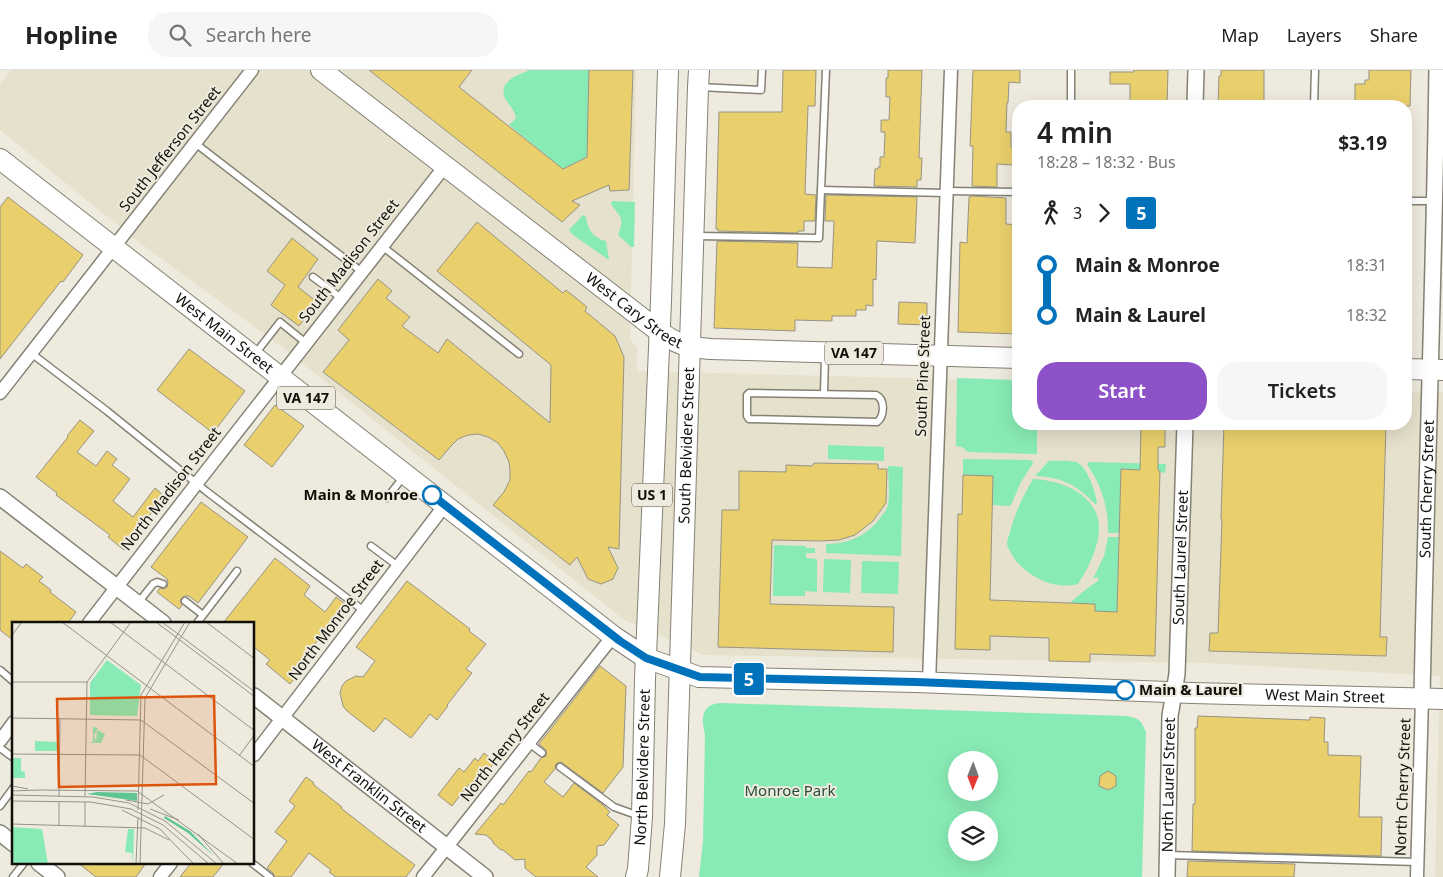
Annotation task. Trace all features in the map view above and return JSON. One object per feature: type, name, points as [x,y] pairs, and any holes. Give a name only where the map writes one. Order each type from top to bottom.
[{"type":"main road","name":"West Cary Street","points":[[321,70],[659,332],[675,341],[689,346],[720,349],[1012,358]]},
{"type":"main road","name":"South Belvidere Street","points":[[646,658],[668,70]]},
{"type":"main road","name":"South Belvidere Street","points":[[679,671],[699,78]]},
{"type":"main road","name":"West Main Street","points":[[0,159],[613,636],[646,658],[679,671],[700,677],[1443,699]]},
{"type":"main road","points":[[1412,369],[1437,370]]},
{"type":"main road","name":"North Belvidere Street","points":[[636,877],[642,817],[646,658]]},
{"type":"main road","name":"US 1","points":[[670,877],[675,824],[679,671]]},
{"type":"street","name":"South Jefferson Street","points":[[0,393],[252,70]]},
{"type":"street","name":"South Pine Street","points":[[929,683],[951,70]]},
{"type":"street","points":[[1195,100],[1196,70]]},
{"type":"street","name":"South Cherry Street","points":[[1422,698],[1437,370],[1434,201],[1439,152],[1436,70]]},
{"type":"street","name":"South Madison Street","points":[[280,377],[445,166]]},
{"type":"street","name":"North Madison Street","points":[[90,622],[280,377]]},
{"type":"street","name":"South Laurel Street","points":[[1174,692],[1177,674],[1185,430]]},
{"type":"street","points":[[0,497],[162,622]]},
{"type":"street","name":"North Monroe Street","points":[[255,753],[445,505]]},
{"type":"street","name":"North Henry Street","points":[[423,877],[613,636]]},
{"type":"street","name":"North Laurel Street","points":[[1167,877],[1170,716],[1174,692]]},
{"type":"street","name":"West Franklin Street","points":[[255,697],[486,877]]},
{"type":"street","name":"North Cherry Street","points":[[1417,877],[1422,698]]},
{"type":"street","points":[[0,740],[12,725]]},
{"type":"street","points":[[0,833],[12,842]]},
{"type":"street","points":[[40,864],[56,877]]},
{"type":"street","points":[[160,877],[170,864]]},
{"type":"lane","points":[[699,78],[761,90],[762,70]]},
{"type":"lane","points":[[693,236],[819,238],[826,70]]},
{"type":"lane","points":[[1071,100],[1072,70]]},
{"type":"lane","points":[[1314,100],[1315,70]]},
{"type":"lane","points":[[195,143],[362,272]]},
{"type":"lane","points":[[821,190],[1012,192]]},
{"type":"lane","points":[[1412,201],[1434,201]]},
{"type":"lane","points":[[382,246],[519,354]]},
{"type":"lane","points":[[313,277],[341,298]]},
{"type":"lane","points":[[254,356],[280,322],[306,343]]},
{"type":"lane","points":[[824,394],[825,352]]},
{"type":"lane","points":[[31,353],[364,611]]},
{"type":"lane","points":[[749,393],[824,394],[876,395],[882,400],[882,416],[880,421],[749,419],[747,416],[747,395],[749,393]]},
{"type":"lane","points":[[386,498],[405,474]]},
{"type":"lane","points":[[371,546],[398,566]]},
{"type":"lane","points":[[198,622],[237,571]]},
{"type":"lane","points":[[138,603],[153,584],[157,582],[163,584]]},
{"type":"lane","points":[[185,601],[203,615]]},
{"type":"lane","points":[[0,670],[12,680]]},
{"type":"lane","points":[[529,743],[542,753]]},
{"type":"lane","points":[[0,748],[12,757]]},
{"type":"lane","points":[[560,767],[614,807],[642,817]]},
{"type":"lane","points":[[0,806],[12,790]]},
{"type":"lane","points":[[1168,855],[1417,862]]},
{"type":"lane","points":[[13,877],[23,864]]},
{"type":"lane","points":[[253,864],[269,877]]},
{"type":"shaded area","points":[[11,70],[636,70],[630,340],[637,347],[637,371],[1012,381],[1012,430],[1412,430],[1412,391],[1443,392],[1443,877],[1435,877],[1440,676],[1206,663],[704,655],[623,619],[282,347],[136,240],[0,130],[0,84]]},
{"type":"green space","points":[[530,70],[589,70],[587,157],[563,169],[509,125],[516,118],[506,100],[504,88],[509,80]]},
{"type":"green space","points":[[614,201],[635,202],[634,247],[631,247],[618,235],[621,220],[611,204]]},
{"type":"green space","points":[[583,215],[586,217],[592,233],[606,241],[609,260],[573,235],[569,230]]},
{"type":"green space","points":[[957,378],[1012,380],[1012,430],[1037,430],[1037,454],[968,452],[962,447],[956,446]]},
{"type":"green space","points":[[828,445],[884,447],[884,461],[828,459]]},
{"type":"green space","points":[[963,459],[1030,460],[1033,463],[1009,506],[992,505],[993,476],[963,475]]},
{"type":"green space","points":[[1049,461],[1072,461],[1081,465],[1090,481],[1097,503],[1095,504],[1068,483],[1053,478],[1035,476]]},
{"type":"green space","points":[[1089,462],[1166,464],[1165,473],[1160,471],[1121,469],[1119,533],[1108,533],[1107,514],[1103,497],[1097,481],[1087,464]]},
{"type":"green space","points":[[888,466],[903,467],[901,556],[826,553],[826,544],[849,541],[856,538],[869,530],[885,512],[889,500]]},
{"type":"green space","points":[[1033,479],[1053,482],[1072,489],[1081,494],[1094,509],[1098,519],[1099,535],[1094,553],[1078,584],[1052,584],[1036,577],[1016,561],[1008,548],[1007,541],[1014,518]]},
{"type":"green space","points":[[1108,537],[1119,537],[1117,612],[1095,611],[1095,604],[1070,603],[1099,580],[1097,577],[1093,579],[1104,556]]},
{"type":"green space","points":[[774,545],[815,548],[815,553],[806,553],[806,558],[817,559],[817,592],[805,591],[805,596],[773,596]]},
{"type":"green space","points":[[824,559],[851,560],[850,593],[823,592]]},
{"type":"green space","points":[[862,561],[899,562],[898,594],[861,593]]},
{"type":"green space","name":"Monroe Park","points":[[721,703],[1127,716],[1135,718],[1141,722],[1146,732],[1142,877],[699,877],[703,841],[705,735],[703,718],[709,706]]},
{"type":"building","points":[[369,70],[472,70],[459,87],[563,169],[587,157],[589,70],[633,70],[629,190],[610,191],[609,185],[572,201],[580,205],[562,222]]},
{"type":"building","points":[[783,70],[816,70],[815,106],[808,106],[805,194],[816,195],[815,221],[804,221],[804,231],[798,231],[798,233],[718,231],[716,229],[719,112],[782,112]]},
{"type":"building","points":[[888,70],[922,70],[919,158],[922,158],[921,180],[917,180],[917,187],[874,186],[875,169],[880,167],[880,157],[884,157],[885,132],[881,132],[881,120],[889,120],[890,97],[886,97]]},
{"type":"building","points":[[973,70],[1020,70],[1020,83],[1009,82],[1007,103],[1006,132],[1011,132],[1012,165],[997,164],[997,187],[972,186],[973,146],[970,146]]},
{"type":"building","points":[[1134,70],[1168,70],[1167,100],[1130,100],[1130,84],[1110,84],[1110,72],[1134,72]]},
{"type":"building","points":[[1221,70],[1264,70],[1264,100],[1218,100],[1219,76],[1221,76]]},
{"type":"building","points":[[1369,70],[1411,70],[1410,100],[1355,100],[1355,84],[1365,84],[1365,80],[1369,80]]},
{"type":"building","points":[[826,195],[917,197],[915,243],[877,241],[876,280],[873,279],[873,306],[866,305],[866,310],[856,310],[856,316],[832,316],[832,321],[795,320],[795,331],[714,328],[717,241],[798,243],[797,267],[832,268],[834,221],[825,221]]},
{"type":"building","points":[[8,197],[83,255],[0,359],[0,207]]},
{"type":"building","points":[[969,197],[1006,198],[1006,224],[1012,224],[1012,334],[958,332],[960,242],[967,243]]},
{"type":"building","points":[[477,222],[563,293],[566,290],[587,307],[585,311],[615,336],[624,357],[619,549],[608,547],[618,568],[613,579],[601,584],[588,579],[577,557],[570,565],[493,505],[504,492],[510,480],[509,462],[498,443],[478,434],[468,435],[458,439],[439,460],[323,372],[349,340],[338,330],[378,279],[392,291],[386,298],[410,317],[402,326],[438,353],[447,339],[550,423],[551,365],[437,271]]},
{"type":"building","points":[[292,238],[318,259],[298,287],[317,302],[299,326],[271,305],[285,285],[267,271]]},
{"type":"building","points":[[899,302],[927,303],[927,325],[898,324]]},
{"type":"building","points":[[189,349],[245,391],[213,433],[157,390]]},
{"type":"building","points":[[275,405],[304,426],[272,467],[244,445]]},
{"type":"building","points":[[80,420],[94,431],[77,452],[96,466],[107,451],[117,459],[112,465],[130,479],[113,501],[133,517],[155,488],[164,496],[124,550],[108,537],[110,535],[56,495],[57,493],[36,477]]},
{"type":"building","points":[[1141,430],[1165,430],[1165,447],[1158,447],[1158,470],[1160,471],[1155,656],[1090,654],[1090,662],[1049,661],[1049,638],[990,636],[990,650],[955,649],[958,514],[962,514],[963,475],[993,476],[990,600],[1095,604],[1095,611],[1117,612],[1121,469],[1140,470]]},
{"type":"building","points":[[1224,430],[1386,430],[1380,637],[1387,637],[1386,656],[1209,651],[1210,633],[1218,633]]},
{"type":"building","points":[[814,463],[878,464],[878,469],[887,469],[886,503],[873,521],[855,535],[839,540],[772,540],[770,604],[894,607],[893,652],[718,647],[722,510],[739,510],[739,471],[786,472],[786,465],[812,466]]},
{"type":"building","points":[[201,502],[248,537],[198,603],[189,596],[184,596],[180,600],[182,605],[179,609],[157,592],[160,588],[164,589],[167,587],[168,583],[167,579],[151,567]]},
{"type":"building","points":[[0,551],[23,568],[26,564],[43,577],[39,581],[76,612],[69,622],[12,622],[12,639],[0,630]]},
{"type":"building","points":[[275,558],[310,586],[304,595],[325,612],[336,597],[349,607],[339,622],[326,631],[304,657],[309,661],[290,684],[266,664],[270,660],[255,648],[255,622],[224,622]]},
{"type":"building","points":[[407,581],[470,629],[469,631],[486,644],[466,669],[472,673],[437,720],[430,714],[411,738],[385,718],[374,732],[347,711],[343,706],[340,693],[346,681],[356,676],[363,677],[375,661],[356,647]]},
{"type":"building","points":[[600,666],[626,686],[623,767],[603,793],[561,762],[556,764],[555,769],[544,782],[563,797],[574,783],[602,804],[610,812],[607,815],[619,825],[604,845],[597,846],[597,855],[586,867],[598,877],[536,877],[525,868],[525,859],[515,860],[501,850],[486,835],[475,834],[501,803],[503,805],[529,771],[531,772],[541,758],[546,756],[546,750],[539,744]]},
{"type":"building","points":[[1198,716],[1310,720],[1310,717],[1325,718],[1324,742],[1328,742],[1328,755],[1361,756],[1359,817],[1382,817],[1381,856],[1192,851],[1193,804],[1195,804],[1195,728],[1197,728]]},
{"type":"building","points":[[484,753],[495,762],[474,788],[469,784],[452,806],[438,795],[459,768],[464,772],[475,758],[478,761]]},
{"type":"building","points":[[1108,771],[1116,776],[1116,786],[1108,790],[1099,786],[1100,776]]},
{"type":"building","points":[[306,777],[341,808],[415,865],[406,877],[336,877],[329,872],[331,870],[309,853],[291,877],[275,877],[267,868],[287,841],[275,832],[295,806],[289,801]]},
{"type":"building","points":[[1188,861],[1295,864],[1294,877],[1187,877]]},
{"type":"building","points":[[79,864],[145,864],[136,877],[96,877]]},
{"type":"building","points":[[190,864],[223,864],[213,877],[180,877]]},
{"type":"bus line","name":"5","points":[[432,495],[620,641],[646,658],[700,677],[916,682],[1125,690]]},
{"type":"place","name":"Main & Monroe","points":[[432,495]]},
{"type":"place","name":"Main & Laurel","points":[[1125,690]]}]
